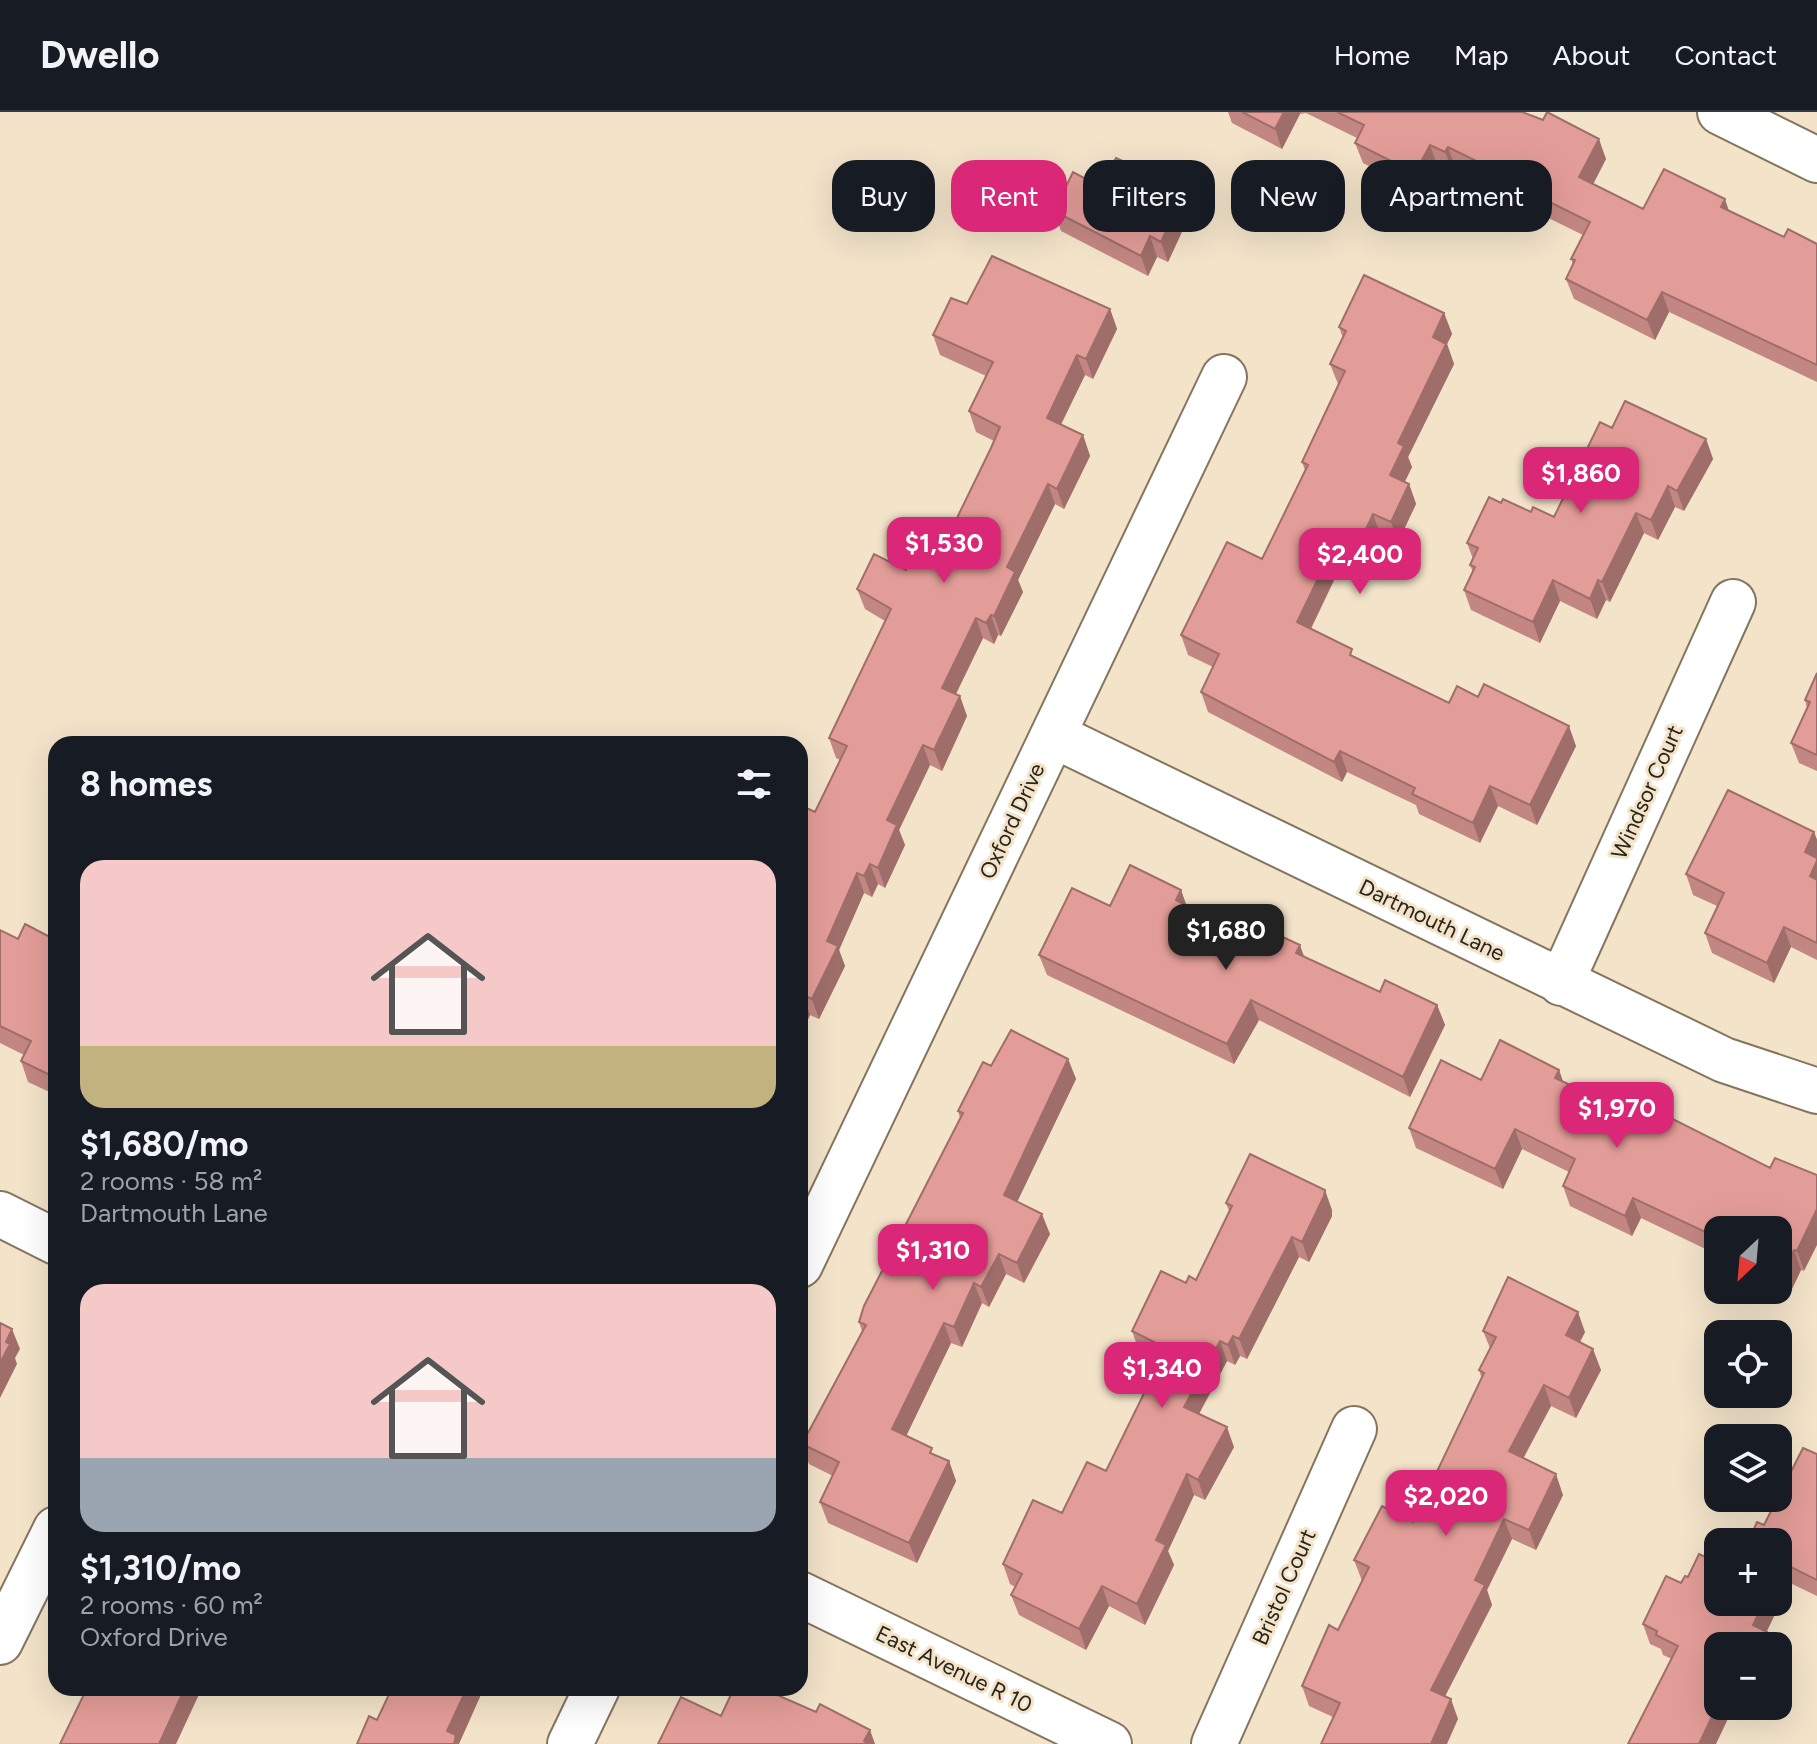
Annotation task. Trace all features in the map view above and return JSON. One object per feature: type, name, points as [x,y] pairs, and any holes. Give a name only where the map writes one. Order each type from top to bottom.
[{"type":"street","points":[[1720,112],[1817,160]]},
{"type":"street","name":"Oxford Drive","points":[[808,1248],[1224,377]]},
{"type":"street","name":"Windsor Court","points":[[1561,983],[1733,602]]},
{"type":"street","name":"Dartmouth Lane","points":[[1053,735],[1724,1060],[1817,1091]]},
{"type":"street","points":[[0,1214],[48,1238]]},
{"type":"street","name":"Bristol Court","points":[[1214,1744],[1354,1429]]},
{"type":"street","points":[[0,1642],[48,1545]]},
{"type":"street","name":"East Avenue R 10","points":[[808,1598],[1109,1744]]},
{"type":"street","points":[[570,1744],[593,1696]]},
{"type":"building","points":[[1242,112],[1284,112],[1275,129]]},
{"type":"building","points":[[1337,112],[1522,112],[1543,120],[1547,112],[1599,139],[1579,177],[1643,209],[1664,169],[1725,199],[1721,207],[1784,237],[1788,229],[1817,244],[1817,365],[1662,292],[1647,320],[1566,279],[1575,260],[1571,259],[1590,222],[1552,203],[1552,160],[1474,160],[1448,147],[1445,152],[1430,145],[1422,160],[1389,160],[1355,143],[1364,125]]},
{"type":"building","points":[[1073,172],[1083,177],[1083,226],[1067,218],[1067,184]]},
{"type":"building","points":[[1095,232],[1166,232],[1161,242],[1150,236],[1141,256]]},
{"type":"building","points":[[992,256],[1110,309],[1086,359],[1077,355],[1047,418],[1083,435],[1057,489],[1048,484],[1007,567],[1015,572],[994,616],[991,615],[986,623],[976,618],[942,688],[960,696],[934,750],[923,745],[887,820],[897,825],[878,868],[870,864],[864,876],[857,873],[827,941],[838,946],[812,999],[808,997],[808,809],[815,812],[847,746],[829,738],[891,609],[857,589],[874,554],[906,570],[916,548],[937,559],[1000,427],[969,411],[993,362],[933,335],[951,298],[967,304]]},
{"type":"building","points":[[1364,275],[1444,313],[1433,337],[1446,344],[1398,443],[1404,446],[1390,475],[1409,484],[1391,522],[1373,514],[1361,540],[1341,531],[1297,622],[1352,649],[1350,655],[1449,703],[1457,686],[1478,697],[1484,684],[1569,726],[1530,805],[1490,786],[1473,823],[1412,794],[1415,788],[1340,751],[1334,762],[1201,692],[1219,654],[1181,635],[1227,542],[1262,559],[1308,465],[1302,462],[1345,371],[1330,364],[1346,331],[1339,327]]},
{"type":"building","points":[[1625,401],[1706,439],[1677,491],[1668,486],[1651,520],[1636,513],[1602,582],[1598,580],[1590,599],[1553,580],[1533,622],[1464,590],[1475,567],[1470,565],[1478,548],[1467,543],[1489,497],[1501,503],[1503,499],[1531,512],[1533,507],[1554,517],[1600,422],[1612,428]]},
{"type":"building","points":[[1817,673],[1817,755],[1791,743],[1810,702],[1805,700]]},
{"type":"building","points":[[1728,790],[1814,832],[1805,852],[1817,858],[1810,876],[1817,880],[1817,943],[1784,927],[1767,963],[1705,933],[1724,893],[1686,874]]},
{"type":"building","points":[[1130,865],[1181,890],[1176,900],[1239,931],[1244,919],[1300,945],[1296,953],[1380,992],[1385,980],[1437,1005],[1403,1077],[1251,1000],[1227,1044],[1039,955],[1072,888],[1110,906]]},
{"type":"building","points":[[25,924],[48,936],[48,1074],[21,1061],[31,1041],[0,1026],[0,930],[18,939]]},
{"type":"building","points":[[1011,1030],[1068,1059],[1004,1195],[1042,1214],[1017,1263],[999,1254],[981,1287],[974,1283],[954,1327],[944,1323],[892,1429],[932,1448],[930,1453],[949,1461],[909,1543],[820,1502],[839,1462],[808,1447],[808,1433],[866,1325],[859,1322],[864,1306],[963,1113],[958,1111],[983,1062],[991,1066]]},
{"type":"building","points":[[1500,1040],[1559,1070],[1555,1078],[1637,1116],[1643,1104],[1770,1168],[1775,1158],[1817,1175],[1817,1209],[1797,1251],[1792,1254],[1792,1216],[1704,1216],[1704,1231],[1633,1198],[1625,1216],[1563,1186],[1575,1159],[1515,1129],[1495,1169],[1409,1128],[1441,1060],[1481,1080]]},
{"type":"building","points":[[1250,1154],[1325,1190],[1324,1196],[1302,1242],[1292,1237],[1239,1339],[1233,1336],[1228,1345],[1220,1341],[1184,1407],[1227,1427],[1198,1480],[1187,1474],[1156,1540],[1166,1545],[1137,1604],[1102,1586],[1079,1629],[1011,1595],[1022,1574],[1003,1564],[1033,1500],[1062,1513],[1087,1462],[1106,1471],[1155,1371],[1146,1367],[1158,1344],[1132,1331],[1161,1271],[1186,1283],[1189,1276],[1196,1280],[1232,1206],[1226,1203]]},
{"type":"building","points":[[1508,1277],[1578,1312],[1566,1335],[1593,1349],[1569,1398],[1544,1385],[1509,1451],[1556,1474],[1529,1530],[1504,1519],[1475,1580],[1485,1585],[1431,1690],[1451,1699],[1431,1744],[1321,1744],[1340,1703],[1302,1686],[1329,1625],[1338,1630],[1369,1567],[1354,1560],[1382,1506],[1413,1522],[1484,1373],[1479,1370],[1496,1337],[1483,1331]]},
{"type":"building","points":[[0,1323],[12,1329],[6,1342],[10,1344],[0,1363]]},
{"type":"building","points":[[1803,1448],[1817,1454],[1817,1580],[1792,1568],[1792,1528],[1754,1528],[1757,1522],[1764,1525],[1771,1512],[1792,1512],[1792,1470]]},
{"type":"building","points":[[1699,1554],[1704,1556],[1704,1616],[1757,1616],[1753,1625],[1767,1632],[1704,1632],[1704,1720],[1710,1720],[1699,1744],[1628,1744],[1678,1646],[1643,1624],[1666,1576],[1681,1583],[1685,1576],[1688,1577]]},
{"type":"building","points":[[83,1696],[181,1696],[159,1744],[60,1744]]},
{"type":"building","points":[[388,1696],[463,1696],[447,1731],[456,1735],[454,1744],[357,1744],[369,1716],[377,1720]]},
{"type":"building","points":[[730,1696],[779,1696],[816,1712],[820,1704],[870,1730],[864,1741],[870,1744],[658,1744],[681,1697],[721,1716]]}]
